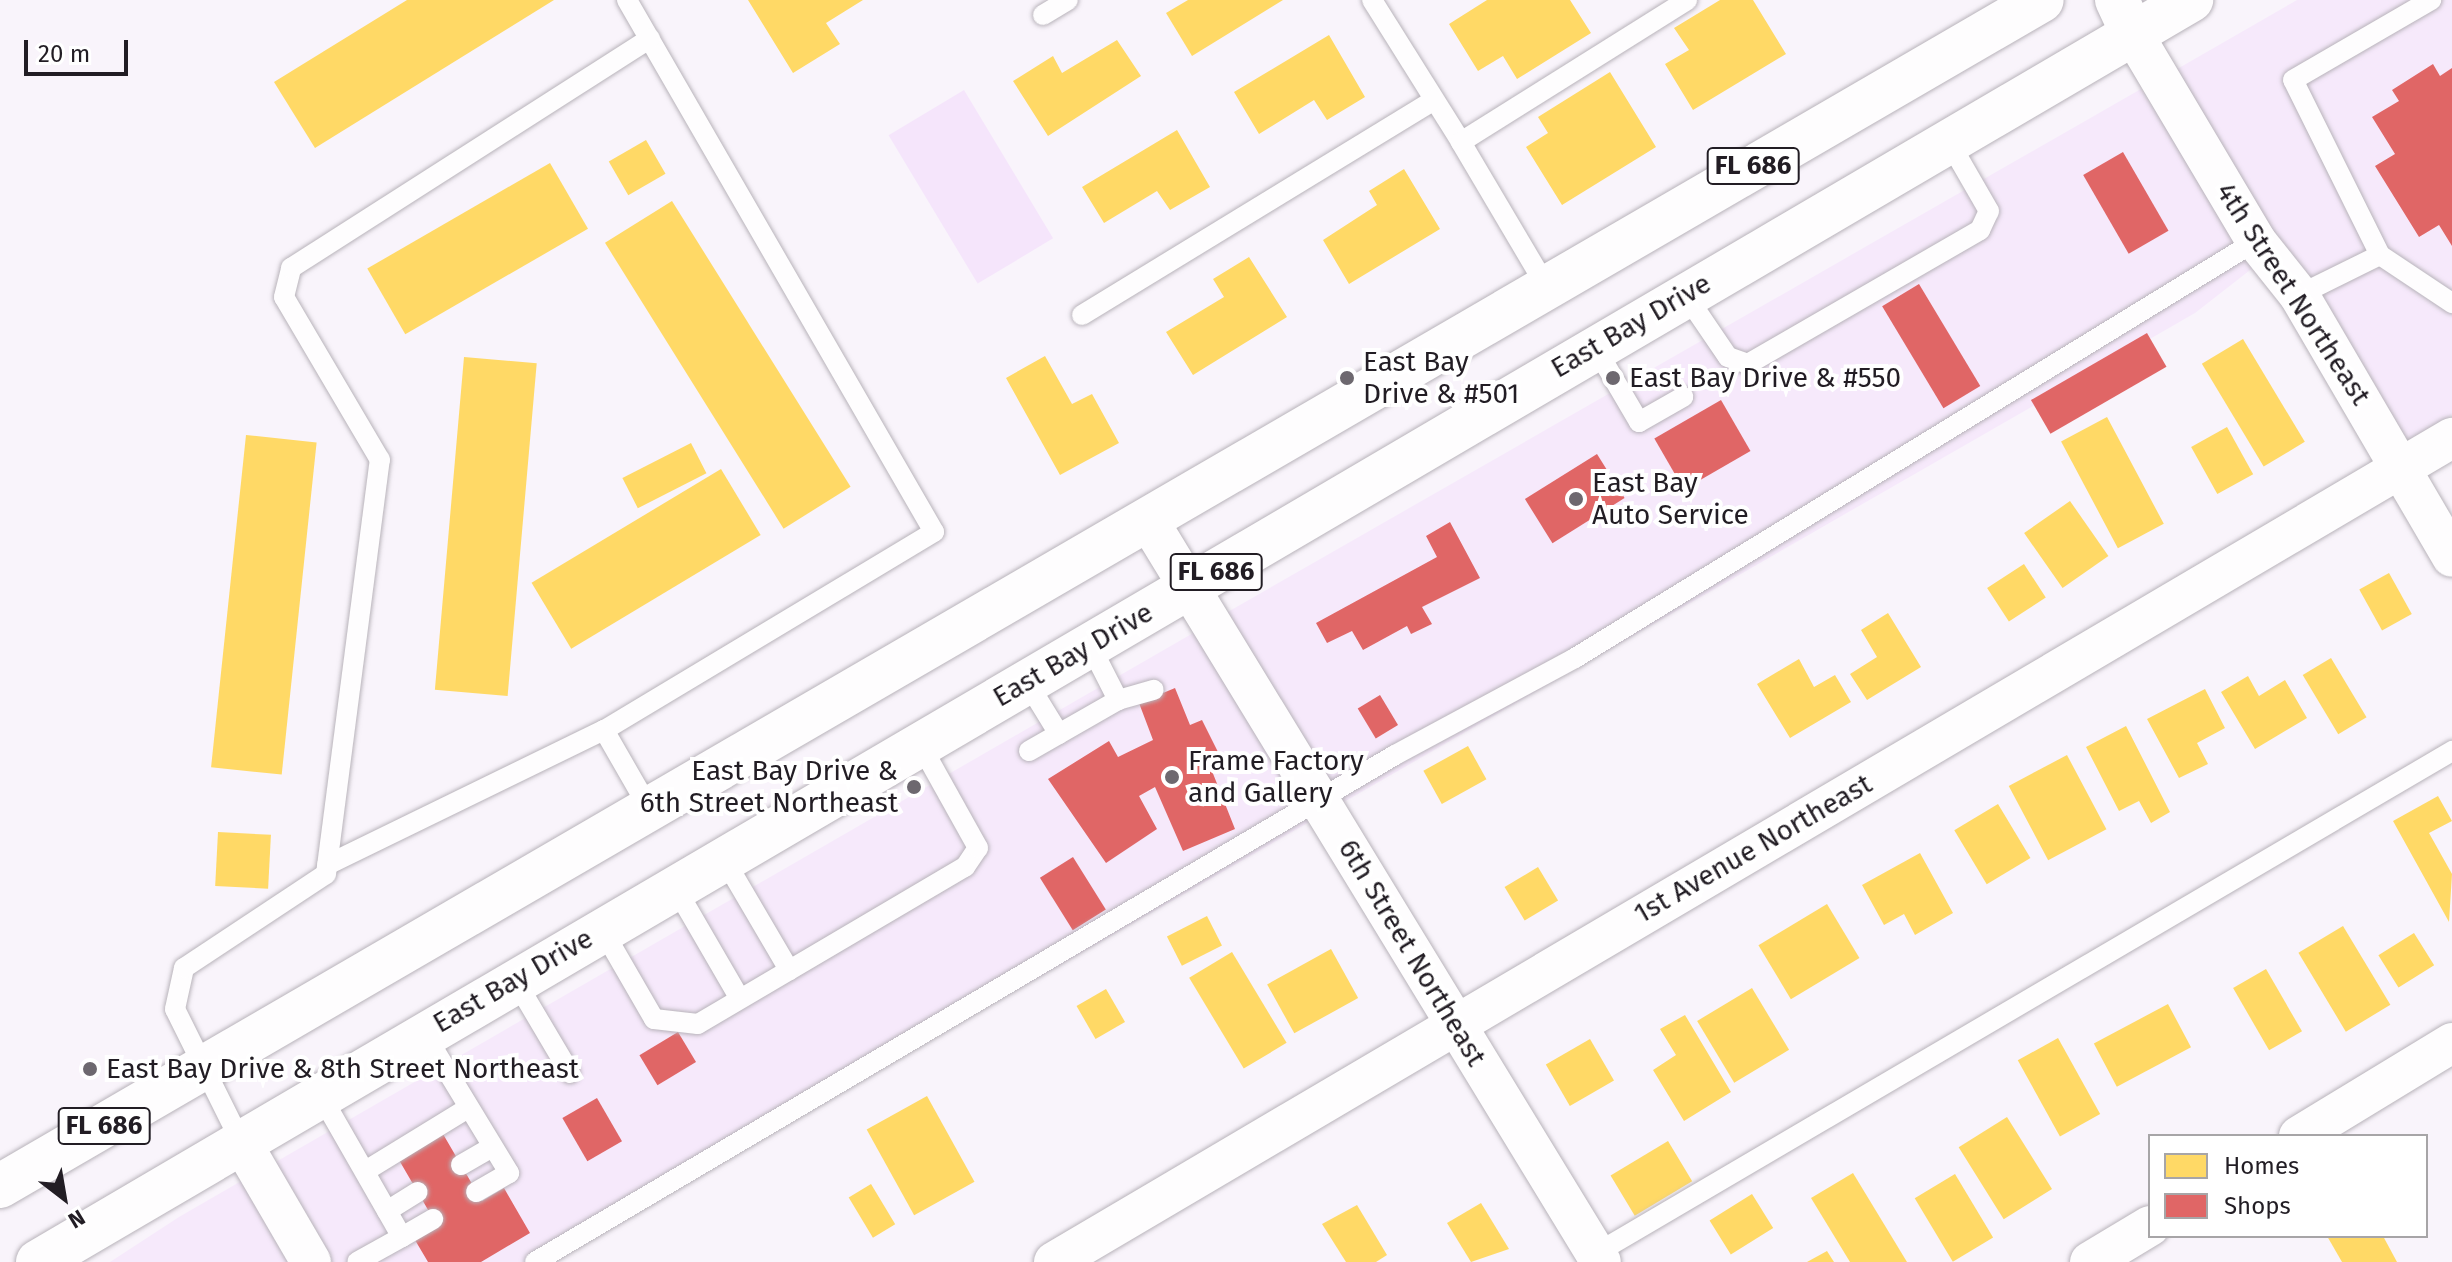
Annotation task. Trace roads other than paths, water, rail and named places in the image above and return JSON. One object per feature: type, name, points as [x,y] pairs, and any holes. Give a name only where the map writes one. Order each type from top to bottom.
[{"type":"main road","name":"FL 686","points":[[0,1186],[2042,0]]},
{"type":"main road","name":"East Bay Drive","points":[[38,1262],[240,1140],[1190,587],[1948,140],[2124,16],[2191,0]]},
{"type":"street","name":"4th Street Northeast","points":[[2124,16],[2256,241],[2299,295],[2404,467],[2452,557]]},
{"type":"street","name":"1st Avenue Northeast","points":[[1054,1262],[2452,438]]},
{"type":"street","name":"6th Street Northeast","points":[[1148,520],[1455,1024],[1593,1259]]},
{"type":"street","points":[[2302,1134],[2452,1043]]},
{"type":"street","points":[[240,1140],[311,1262]]},
{"type":"street","points":[[2090,1262],[2148,1227]]},
{"type":"lane","points":[[327,865],[604,730],[934,532],[627,0]]},
{"type":"lane","points":[[1043,15],[1068,0]]},
{"type":"lane","points":[[1372,0],[1546,286]]},
{"type":"lane","points":[[1461,142],[1687,0]]},
{"type":"lane","points":[[2431,0],[2293,80],[2380,255],[2452,303]]},
{"type":"lane","points":[[240,1140],[208,1066],[175,1009],[184,968],[326,874],[380,460],[284,297],[291,268],[650,38]]},
{"type":"lane","points":[[1082,315],[1434,100]]},
{"type":"lane","points":[[1685,294],[1728,357],[1748,364],[1966,238],[1989,211],[1948,140]]},
{"type":"lane","points":[[535,1262],[1319,801],[1575,658],[2256,241]]},
{"type":"lane","points":[[2299,295],[2380,255]]},
{"type":"lane","points":[[1595,347],[1639,422],[1683,397]]},
{"type":"lane","points":[[1090,645],[1118,700]]},
{"type":"lane","points":[[1027,682],[1059,734]]},
{"type":"lane","points":[[1029,751],[1118,700],[1154,690]]},
{"type":"lane","points":[[604,730],[650,810]]},
{"type":"lane","points":[[602,929],[654,1019],[698,1024],[965,867],[978,848],[920,744]]},
{"type":"lane","points":[[1593,1259],[2452,751]]},
{"type":"lane","points":[[724,859],[789,970]]},
{"type":"lane","points":[[675,887],[740,999]]},
{"type":"lane","points":[[515,980],[570,1073]]},
{"type":"lane","points":[[424,1033],[509,1173],[476,1192]]},
{"type":"lane","points":[[320,1094],[367,1170],[402,1237]]},
{"type":"lane","points":[[367,1170],[468,1108]]},
{"type":"lane","points":[[461,1165],[492,1147]]},
{"type":"lane","points":[[387,1211],[417,1192]]},
{"type":"lane","points":[[357,1262],[433,1219]]},
{"type":"place","name":"East Bay Drive & #501","points":[[1347,378]]},
{"type":"place","name":"East Bay Drive & #550","points":[[1613,378]]},
{"type":"place","name":"East Bay Auto Service","points":[[1576,499]]},
{"type":"place","name":"Frame Factory and Gallery","points":[[1172,777]]},
{"type":"place","name":"East Bay Drive & 6th Street Northeast","points":[[914,787]]},
{"type":"place","name":"East Bay Drive & 8th Street Northeast","points":[[90,1069]]}]
